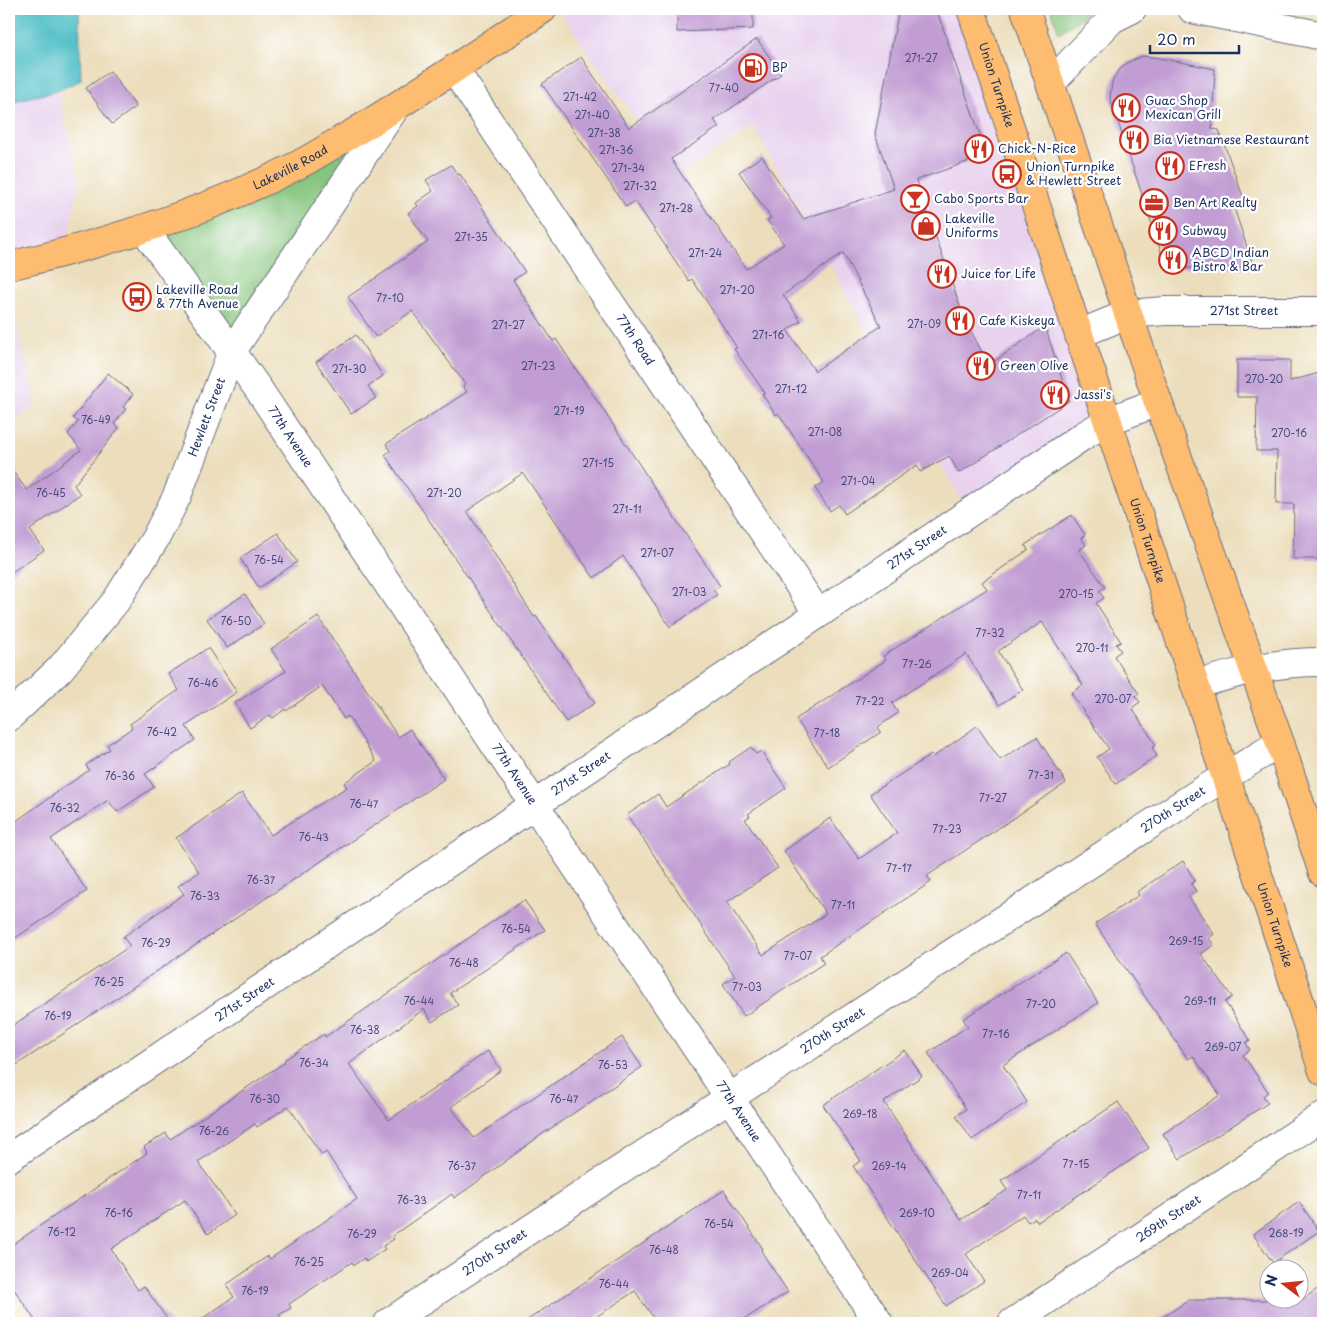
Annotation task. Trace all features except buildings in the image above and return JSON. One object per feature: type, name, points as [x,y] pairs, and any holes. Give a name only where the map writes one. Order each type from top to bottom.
[{"type":"main road","name":"Lakeville Road","points":[[9,266],[144,229],[220,201],[295,167],[395,108],[543,9]]},
{"type":"main road","name":"Union Turnpike","points":[[971,9],[1022,157],[1323,1071]]},
{"type":"main road","points":[[1025,9],[1158,402],[1254,668],[1323,873]]},
{"type":"street","points":[[1051,83],[1112,19],[1132,9]]},
{"type":"street","points":[[1192,9],[1323,36]]},
{"type":"street","name":"77th Road","points":[[454,69],[817,612]]},
{"type":"street","name":"Hewlett Street","points":[[9,717],[60,669],[116,601],[155,539],[177,496],[232,351],[395,108]]},
{"type":"street","name":"77th Avenue","points":[[144,229],[232,351],[879,1323]]},
{"type":"street","name":"271st Street","points":[[1079,334],[1128,314],[1182,311],[1323,311]]},
{"type":"street","name":"271st Street","points":[[9,1158],[817,612],[1083,436],[1108,421],[1158,402]]},
{"type":"street","points":[[1195,685],[1254,668],[1284,662],[1323,662]]},
{"type":"street","name":"270th Street","points":[[388,1323],[729,1098],[1225,776],[1280,743]]},
{"type":"street","name":"269th Street","points":[[1012,1323],[1323,1116]]},
{"type":"shaded area","points":[[9,9],[79,9],[81,80],[58,91],[79,180],[65,253],[9,266]]},
{"type":"shaded area","points":[[558,9],[971,9],[1108,421],[968,512],[753,126],[677,177]]},
{"type":"shaded area","points":[[9,296],[36,405],[9,425]]},
{"type":"green space","points":[[1051,9],[1095,9],[1059,33]]},
{"type":"green space","points":[[395,108],[232,351],[144,229]]},
{"type":"water","points":[[9,9],[79,9],[81,80],[57,91],[9,102]]},
{"type":"place","name":"BP","points":[[753,68]]},
{"type":"place","name":"Guac Shop Mexican Grill","points":[[1126,108]]},
{"type":"place","name":"Bia Vietnamese Restaurant","points":[[1134,140]]},
{"type":"place","name":"Chick-N-Rice","points":[[979,149]]},
{"type":"place","name":"EFresh","points":[[1170,166]]},
{"type":"place","name":"Union Turnpike & Hewlett Street","points":[[1007,174]]},
{"type":"place","name":"Cabo Sports Bar","points":[[915,199]]},
{"type":"place","name":"Ben Art Realty","points":[[1154,203]]},
{"type":"place","name":"Lakeville Uniforms","points":[[926,226]]},
{"type":"place","name":"Subway","points":[[1163,231]]},
{"type":"place","name":"ABCD Indian Bistro & Bar","points":[[1173,260]]},
{"type":"place","name":"Juice for Life","points":[[942,274]]},
{"type":"place","name":"Lakeville Road & 77th Avenue","points":[[137,297]]},
{"type":"place","name":"Cafe Kiskeya","points":[[960,321]]},
{"type":"place","name":"Green Olive","points":[[981,366]]},
{"type":"place","name":"Jassi's","points":[[1055,395]]}]
